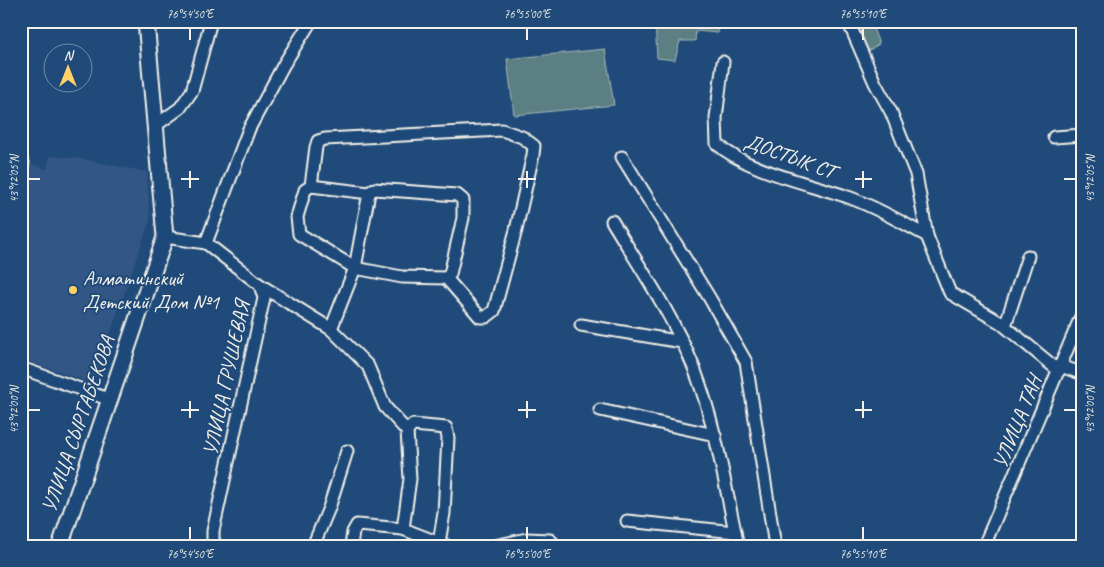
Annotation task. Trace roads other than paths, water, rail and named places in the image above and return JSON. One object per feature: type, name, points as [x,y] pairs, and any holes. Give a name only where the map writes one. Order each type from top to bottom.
[{"type":"street","name":"УЛИЦА СЫРГАБЕКОВА","points":[[60,546],[108,399],[165,238],[146,21]]},
{"type":"street","points":[[155,126],[180,108],[192,91],[211,21]]},
{"type":"street","points":[[165,238],[206,243],[248,129],[284,64],[311,21]]},
{"type":"street","points":[[848,21],[875,83],[891,112],[916,174],[927,236],[950,293],[1005,326],[1060,368],[1083,374]]},
{"type":"street","name":"ДОСТЫК СТ","points":[[724,62],[716,118],[716,136],[717,144],[727,153],[778,174],[850,197],[927,236]]},
{"type":"street","points":[[311,186],[316,146],[318,141],[325,139],[502,130],[522,137],[534,146],[533,156],[516,230],[494,311],[486,318],[480,317],[446,278],[402,277],[355,268],[299,234],[297,217],[305,190],[311,186],[369,193]]},
{"type":"street","points":[[1054,137],[1083,135]]},
{"type":"street","points":[[622,157],[709,297],[746,362],[775,546]]},
{"type":"street","points":[[331,329],[355,268],[369,193],[374,189],[457,195],[463,200],[463,218],[450,274],[446,278]]},
{"type":"street","points":[[612,221],[672,320],[694,368],[714,435],[738,546]]},
{"type":"street","name":"УЛИЦА ГРУШЕВАЯ","points":[[206,243],[260,285],[264,298],[213,531],[213,540],[217,546]]},
{"type":"street","points":[[1005,326],[1028,256]]},
{"type":"street","points":[[260,285],[331,329],[368,366],[385,407],[407,431],[410,479],[403,529]]},
{"type":"street","name":"УЛИЦА ТАН","points":[[984,546],[1083,312]]},
{"type":"street","points":[[581,325],[682,342]]},
{"type":"street","points":[[21,368],[108,399]]},
{"type":"street","points":[[600,410],[714,435]]},
{"type":"street","points":[[352,546],[354,527],[357,525],[403,529],[443,544],[448,438],[446,428],[413,425],[407,431]]},
{"type":"street","points":[[313,546],[330,508],[347,451]]},
{"type":"street","points":[[627,521],[735,532]]},
{"type":"street","points":[[494,546],[527,538],[550,540],[556,546]]},
{"type":"place","name":"Алматинский Детский Дом №1","points":[[73,290]]}]
